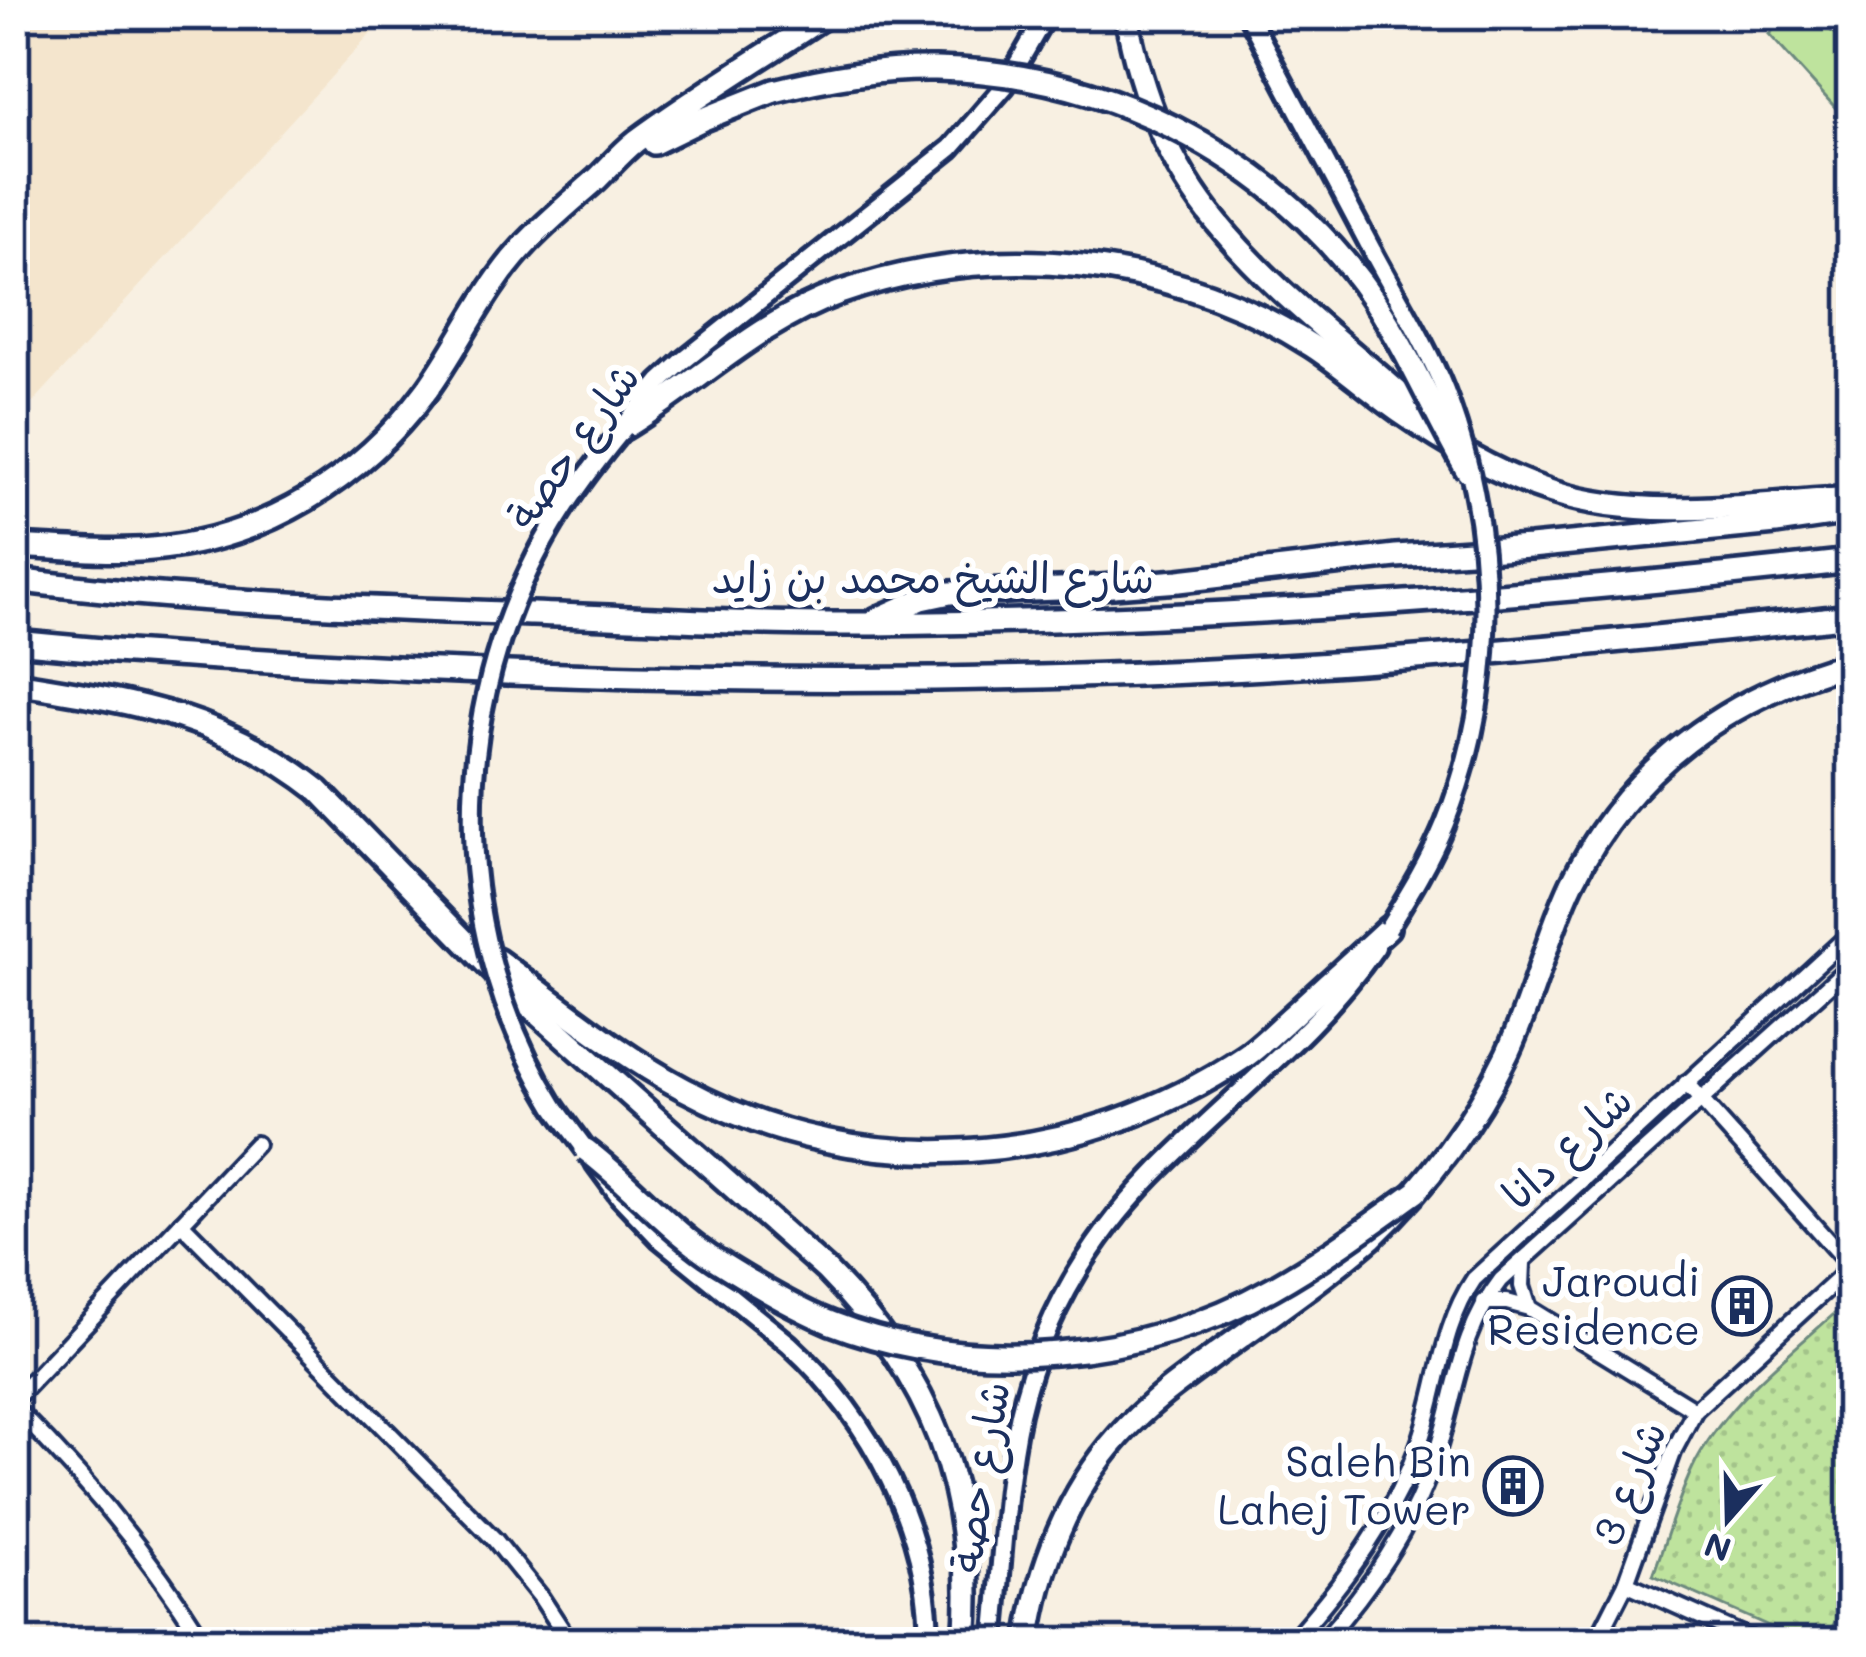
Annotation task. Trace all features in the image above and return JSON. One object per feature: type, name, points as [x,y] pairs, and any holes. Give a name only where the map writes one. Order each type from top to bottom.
[{"type":"highway","points":[[15,546],[117,551],[191,544],[262,522],[327,488],[409,414],[500,275],[545,224],[633,143],[826,15]]},
{"type":"highway","points":[[1126,15],[1156,122],[1215,221],[1268,277],[1445,439]]},
{"type":"highway","points":[[597,178],[665,137],[737,104],[814,81],[934,69],[995,74],[1094,95],[1200,142],[1285,202],[1357,277],[1396,334],[1468,472]]},
{"type":"highway","points":[[624,428],[792,312],[884,279],[981,263],[1030,262],[1127,272],[1175,284],[1266,320],[1349,371],[1400,412],[1526,484],[1616,506],[1678,508],[1851,498]]},
{"type":"highway","points":[[868,624],[922,599],[950,593],[1156,583],[1851,512]]},
{"type":"highway","name":"شارع الشيخ محمد بن زايد","points":[[15,580],[409,609],[868,624],[1282,610],[1851,560]]},
{"type":"highway","points":[[15,642],[218,658],[593,676],[1014,677],[1276,666],[1851,616]]},
{"type":"highway","points":[[1028,1642],[1040,1582],[1058,1535],[1080,1490],[1119,1436],[1166,1391],[1346,1260],[1395,1216],[1466,1127],[1520,1025],[1571,885],[1632,791],[1717,718],[1783,684],[1851,663]]},
{"type":"highway","points":[[15,683],[164,710],[285,764],[318,790],[535,1011],[826,1270],[892,1346],[925,1405],[953,1477],[967,1562],[965,1642]]},
{"type":"highway","points":[[457,932],[653,1070],[735,1113],[828,1142],[954,1153],[1064,1137],[1125,1118],[1194,1087],[1250,1054],[1388,928]]},
{"type":"highway","points":[[586,1150],[713,1258],[811,1313],[919,1346],[1009,1354],[1100,1348],[1166,1333],[1230,1310],[1310,1267],[1416,1192]]},
{"type":"main road","name":"شارع حصة","points":[[929,1642],[926,1592],[898,1495],[849,1409],[811,1364],[639,1219],[555,1108],[530,1062],[508,1011],[480,912],[473,860],[475,757],[496,655],[536,557],[561,512],[641,404],[682,362],[951,148],[1005,86],[1046,15]]},
{"type":"main road","name":"شارع حصة","points":[[994,1642],[1020,1417],[1031,1371],[1069,1285],[1093,1245],[1154,1173],[1307,1031],[1362,967],[1419,877],[1445,823],[1478,709],[1486,590],[1480,530],[1453,413],[1248,15]]},
{"type":"street","name":"شارع دانا","points":[[1291,1642],[1356,1564],[1399,1490],[1430,1409],[1450,1326],[1464,1294],[1486,1267],[1851,933]]},
{"type":"street","name":"شارع دانا","points":[[1322,1642],[1375,1576],[1412,1513],[1433,1462],[1472,1324],[1501,1280],[1851,964]]},
{"type":"street","points":[[1686,1083],[1851,1267]]},
{"type":"street","points":[[204,1642],[121,1523],[15,1403],[256,1144]]},
{"type":"street","points":[[181,1223],[495,1540],[570,1642]]},
{"type":"street","points":[[1523,1263],[1528,1309]]},
{"type":"street","name":"شارع 3","points":[[1596,1642],[1626,1582],[1666,1471],[1695,1410],[1851,1267]]},
{"type":"street","points":[[1484,1302],[1507,1302],[1528,1309],[1695,1410]]},
{"type":"street","points":[[1626,1582],[1758,1642]]},
{"type":"street","points":[[1841,1642],[1851,1619]]},
{"type":"shaded area","points":[[15,15],[388,15],[15,422]]},
{"type":"green space","points":[[1789,15],[1807,15],[1851,44],[1851,125],[1769,34]]},
{"type":"green space","points":[[1851,1299],[1851,1589],[1825,1642],[1805,1642],[1653,1575],[1684,1488],[1711,1437],[1767,1374]]},
{"type":"place","name":"Jaroudi Residence","points":[[1742,1306]]},
{"type":"place","name":"Saleh Bin Lahej Tower","points":[[1513,1486]]}]
